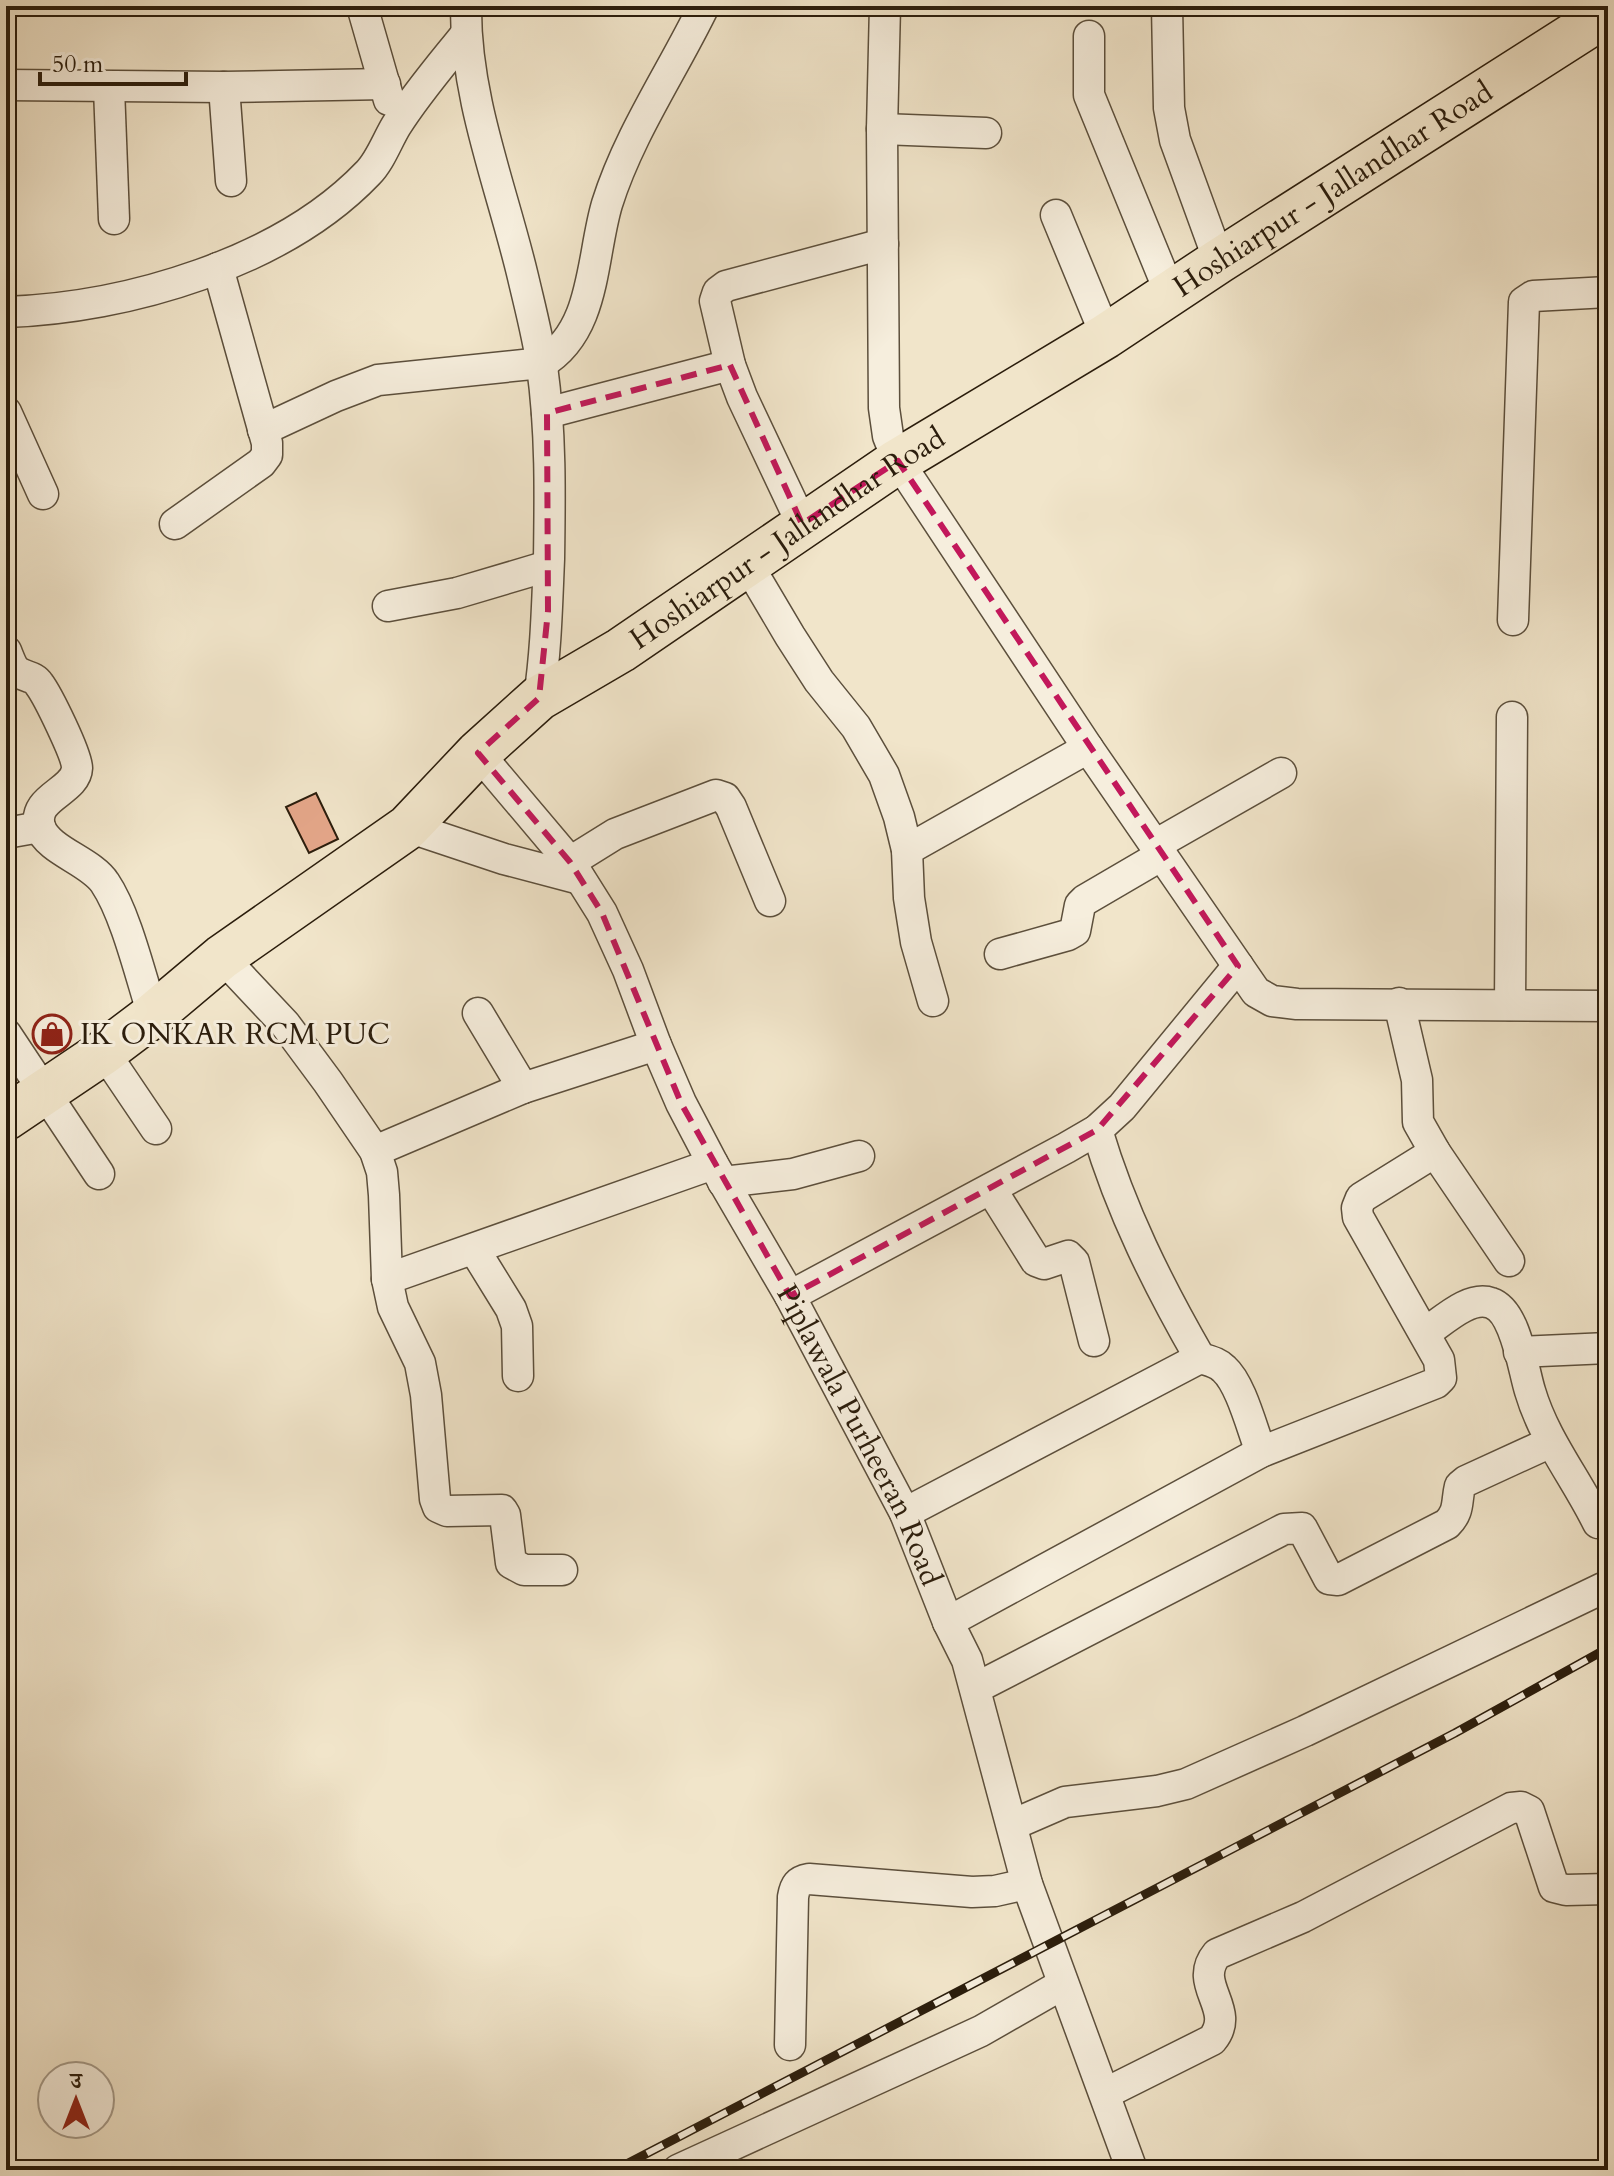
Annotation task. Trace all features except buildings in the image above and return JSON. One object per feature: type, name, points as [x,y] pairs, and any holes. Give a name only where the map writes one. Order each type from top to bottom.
[{"type":"highway","name":"Hoshiarpur - Jallandhar Road","points":[[6,1118],[104,1052],[222,957],[408,827],[478,753],[539,698],[621,650],[898,461],[1106,336],[1608,13]]},
{"type":"street","points":[[362,6],[397,125]]},
{"type":"street","points":[[263,430],[378,380],[542,363],[556,354],[569,341],[579,319],[606,206],[618,172],[704,6]]},
{"type":"street","points":[[885,6],[882,129],[884,408],[888,436],[898,461],[1088,748],[1256,992],[1272,1001],[1297,1004],[1608,1006]]},
{"type":"street","points":[[1167,6],[1169,108],[1175,140],[1219,261]]},
{"type":"street","points":[[466,20],[479,115],[519,261],[542,363],[551,470],[545,657],[539,698]]},
{"type":"street","points":[[6,312],[45,311],[170,285],[277,242],[328,209],[370,171],[466,20]]},
{"type":"street","points":[[1089,36],[1089,95],[1170,293]]},
{"type":"street","points":[[6,85],[109,88],[385,84]]},
{"type":"street","points":[[224,87],[231,181]]},
{"type":"street","points":[[109,88],[114,219]]},
{"type":"street","points":[[882,129],[986,133]]},
{"type":"street","points":[[1056,215],[1106,336]]},
{"type":"street","points":[[802,524],[742,397],[730,365],[715,301],[718,292],[726,286],[883,244]]},
{"type":"street","points":[[175,524],[261,463],[267,455],[267,443],[218,268]]},
{"type":"street","points":[[1513,620],[1524,302],[1533,296],[1608,292]]},
{"type":"street","points":[[547,413],[730,365]]},
{"type":"street","points":[[6,412],[43,494]]},
{"type":"street","points":[[748,565],[819,681],[856,727],[884,775],[907,850],[909,898],[916,942],[933,1001]]},
{"type":"street","points":[[388,606],[457,593],[548,566]]},
{"type":"street","points":[[6,651],[19,673],[38,683],[75,756],[77,771],[73,779],[50,798],[40,813],[40,827],[47,838],[103,879],[114,898],[153,1015]]},
{"type":"street","points":[[1510,1005],[1512,717]]},
{"type":"street","points":[[907,850],[1088,748]]},
{"type":"street","name":"Piplawala Purheeran Road","points":[[478,753],[575,871],[602,913],[622,955],[656,1045],[718,1173],[790,1296],[905,1513],[948,1622],[967,1660],[1027,1884],[1132,2170]]},
{"type":"street","points":[[1000,954],[1075,931],[1080,905],[1085,900],[1281,773]]},
{"type":"street","points":[[408,827],[504,859],[575,871],[615,834],[716,795],[725,798],[731,807],[770,901]]},
{"type":"street","points":[[6,833],[40,827]]},
{"type":"street","points":[[222,957],[285,1024],[375,1151],[382,1172],[387,1279],[393,1307],[420,1363],[438,1507],[447,1511],[502,1510],[511,1563],[524,1570],[562,1570]]},
{"type":"street","points":[[790,1296],[1097,1130],[1122,1107],[1238,966]]},
{"type":"street","points":[[1399,1003],[1417,1080],[1416,1114],[1435,1152],[1509,1261]]},
{"type":"street","points":[[478,1013],[523,1088]]},
{"type":"street","points":[[6,1034],[99,1174]]},
{"type":"street","points":[[375,1151],[523,1088],[656,1045]]},
{"type":"street","points":[[104,1052],[156,1129]]},
{"type":"street","points":[[1097,1130],[1108,1168],[1148,1264],[1200,1358]]},
{"type":"street","points":[[948,1622],[1261,1452],[1436,1383],[1441,1378],[1442,1370],[1425,1333],[1358,1217],[1357,1208],[1361,1198],[1435,1152]]},
{"type":"street","points":[[387,1279],[718,1173],[793,1174],[859,1156]]},
{"type":"street","points":[[991,1189],[1036,1261],[1044,1264],[1068,1256],[1074,1262],[1094,1341]]},
{"type":"street","points":[[474,1249],[511,1309],[517,1326],[518,1376]]},
{"type":"street","points":[[1425,1333],[1467,1305],[1479,1301],[1492,1303],[1502,1310],[1513,1328],[1530,1391],[1551,1442],[1572,1472],[1598,1523]]},
{"type":"street","points":[[1519,1352],[1608,1348]]},
{"type":"street","points":[[905,1513],[1200,1358],[1214,1362],[1225,1370],[1233,1382],[1261,1452]]},
{"type":"street","points":[[976,1688],[1284,1529],[1302,1528],[1323,1573],[1329,1579],[1338,1580],[1447,1524],[1455,1516],[1460,1486],[1466,1481],[1551,1442]]},
{"type":"street","points":[[1012,1825],[1065,1802],[1146,1793],[1186,1784],[1305,1731],[1603,1588]]},
{"type":"street","points":[[1106,2093],[1212,2040],[1219,2031],[1219,2006],[1208,1973],[1210,1963],[1217,1954],[1303,1917],[1511,1808],[1521,1807],[1529,1811],[1554,1887],[1566,1890],[1608,1889]]},
{"type":"street","points":[[790,2045],[793,1897],[800,1881],[809,1879],[972,1892],[1027,1884]]},
{"type":"street","points":[[678,2170],[981,2031],[1063,1984]]},
{"type":"highlighted area","points":[[730,365],[802,524],[898,461],[1238,966],[1097,1130],[790,1296],[681,1103],[602,913],[570,862],[478,753],[539,698],[548,611],[547,413]]},
{"type":"railway","points":[[615,2170],[1455,1733],[1608,1648]]},
{"type":"place","name":"IK ONKAR RCM PUC","points":[[52,1034]]}]
